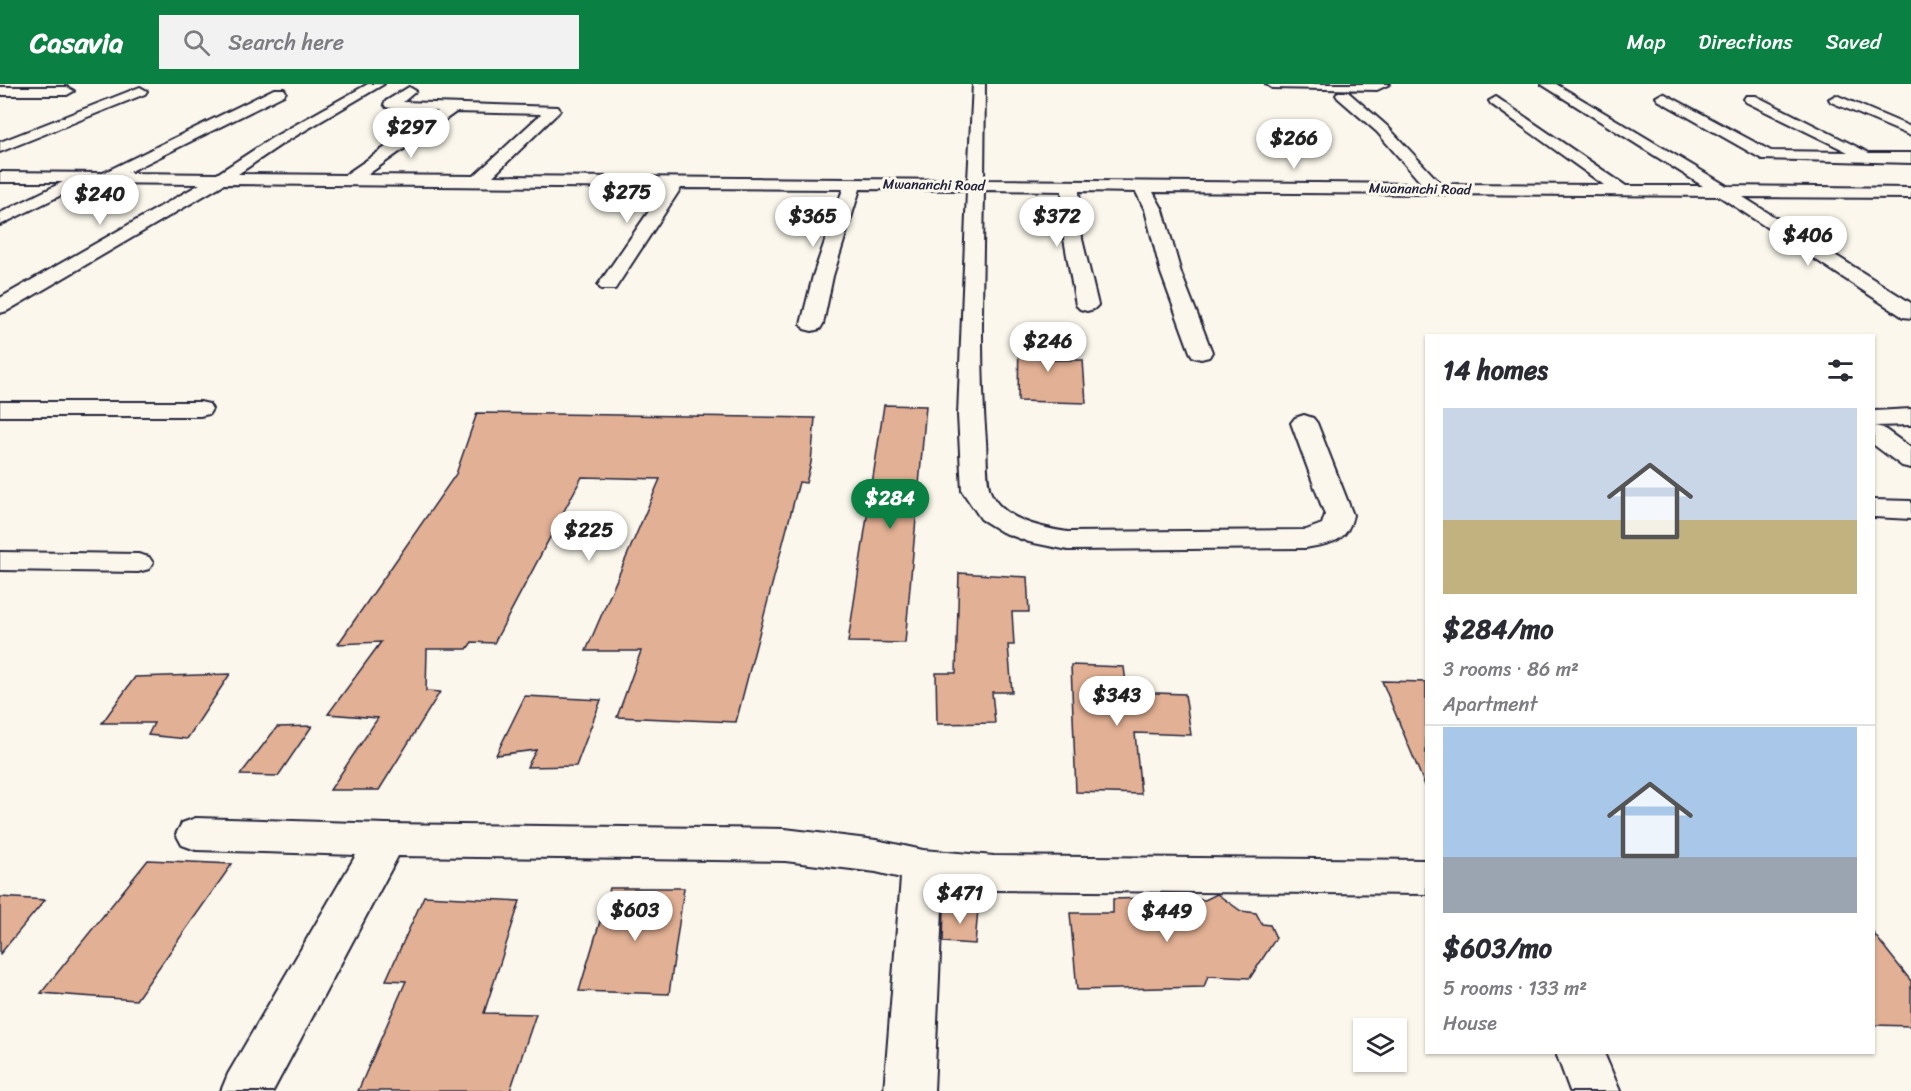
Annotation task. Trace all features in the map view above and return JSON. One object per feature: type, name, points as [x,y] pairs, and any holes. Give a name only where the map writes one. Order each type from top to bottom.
[{"type":"street","points":[[0,90],[14,84]]},
{"type":"street","points":[[0,307],[220,179],[277,141],[378,84]]},
{"type":"street","points":[[979,84],[963,181],[973,268],[971,415],[976,491],[991,513],[1040,536],[1068,541],[1306,539],[1325,536],[1336,528],[1339,514],[1304,423]]},
{"type":"street","points":[[1272,84],[1377,86],[1384,84]]},
{"type":"street","points":[[1546,84],[1733,192]]},
{"type":"street","points":[[1572,84],[1911,312]]},
{"type":"street","points":[[0,90],[67,91]]},
{"type":"street","points":[[0,147],[140,91]]},
{"type":"street","points":[[409,91],[391,104],[553,110],[478,181]]},
{"type":"street","points":[[106,178],[279,92]]},
{"type":"street","points":[[1343,95],[1382,129],[1436,189]]},
{"type":"street","points":[[1663,97],[1768,156]]},
{"type":"street","points":[[1751,99],[1901,171]]},
{"type":"street","points":[[1836,99],[1911,132]]},
{"type":"street","points":[[1497,101],[1623,191]]},
{"type":"street","points":[[349,180],[452,108]]},
{"type":"street","points":[[1740,157],[1911,158]]},
{"type":"street","name":"Mwananchi Road","points":[[0,177],[853,184],[963,181],[1070,186],[1911,193]]},
{"type":"street","points":[[0,220],[85,178]]},
{"type":"street","points":[[608,285],[676,183]]},
{"type":"street","points":[[812,324],[823,276],[853,184]]},
{"type":"street","points":[[1070,186],[1073,239],[1087,305]]},
{"type":"street","points":[[1142,186],[1154,210],[1171,273],[1201,352]]},
{"type":"street","points":[[0,409],[200,409]]},
{"type":"street","points":[[1875,418],[1911,417]]},
{"type":"street","points":[[1875,433],[1911,460]]},
{"type":"street","points":[[1875,509],[1911,510]]},
{"type":"street","points":[[0,561],[138,563]]},
{"type":"street","points":[[196,834],[386,840],[785,844],[876,856],[923,867],[994,873],[1425,877]]},
{"type":"street","points":[[246,1091],[386,840]]},
{"type":"street","points":[[909,1091],[923,867]]},
{"type":"street","points":[[1580,1054],[1595,1091]]},
{"type":"building","points":[[1019,333],[1051,334],[1052,360],[1083,360],[1086,403],[1018,401]]},
{"type":"building","points":[[884,405],[926,406],[905,643],[848,642]]},
{"type":"building","points":[[477,413],[815,418],[811,463],[806,483],[799,482],[736,722],[617,717],[641,651],[586,651],[660,479],[582,477],[494,643],[472,642],[467,649],[427,649],[426,691],[440,692],[379,790],[330,790],[378,718],[328,714],[381,642],[338,644],[456,474]]},
{"type":"building","points":[[959,573],[1027,577],[1029,612],[1012,612],[1014,645],[1008,645],[1012,692],[992,692],[995,723],[937,724],[936,673],[956,673]]},
{"type":"building","points":[[1071,665],[1124,667],[1127,692],[1185,694],[1191,735],[1135,733],[1141,794],[1076,792]]},
{"type":"building","points":[[230,674],[187,739],[148,735],[154,723],[102,723],[135,677]]},
{"type":"building","points":[[1382,681],[1425,682],[1425,786]]},
{"type":"building","points":[[525,696],[601,700],[576,766],[527,767],[536,750],[496,755]]},
{"type":"building","points":[[312,726],[278,776],[240,775],[277,727]]},
{"type":"building","points":[[148,860],[232,864],[136,1000],[41,993]]},
{"type":"building","points":[[610,888],[684,888],[669,994],[579,991]]},
{"type":"building","points":[[1154,894],[1180,894],[1190,899],[1205,900],[1217,894],[1241,911],[1256,913],[1262,924],[1270,925],[1276,938],[1250,978],[1208,976],[1204,987],[1077,990],[1070,913],[1113,913],[1113,899],[1151,898]]},
{"type":"building","points":[[424,896],[520,901],[484,1013],[536,1014],[510,1091],[358,1091],[406,981],[386,980]]},
{"type":"building","points":[[0,897],[45,900],[0,954]]},
{"type":"building","points":[[944,907],[978,909],[975,944],[943,942]]},
{"type":"building","points":[[1875,935],[1911,981],[1911,1026],[1875,1025]]}]
